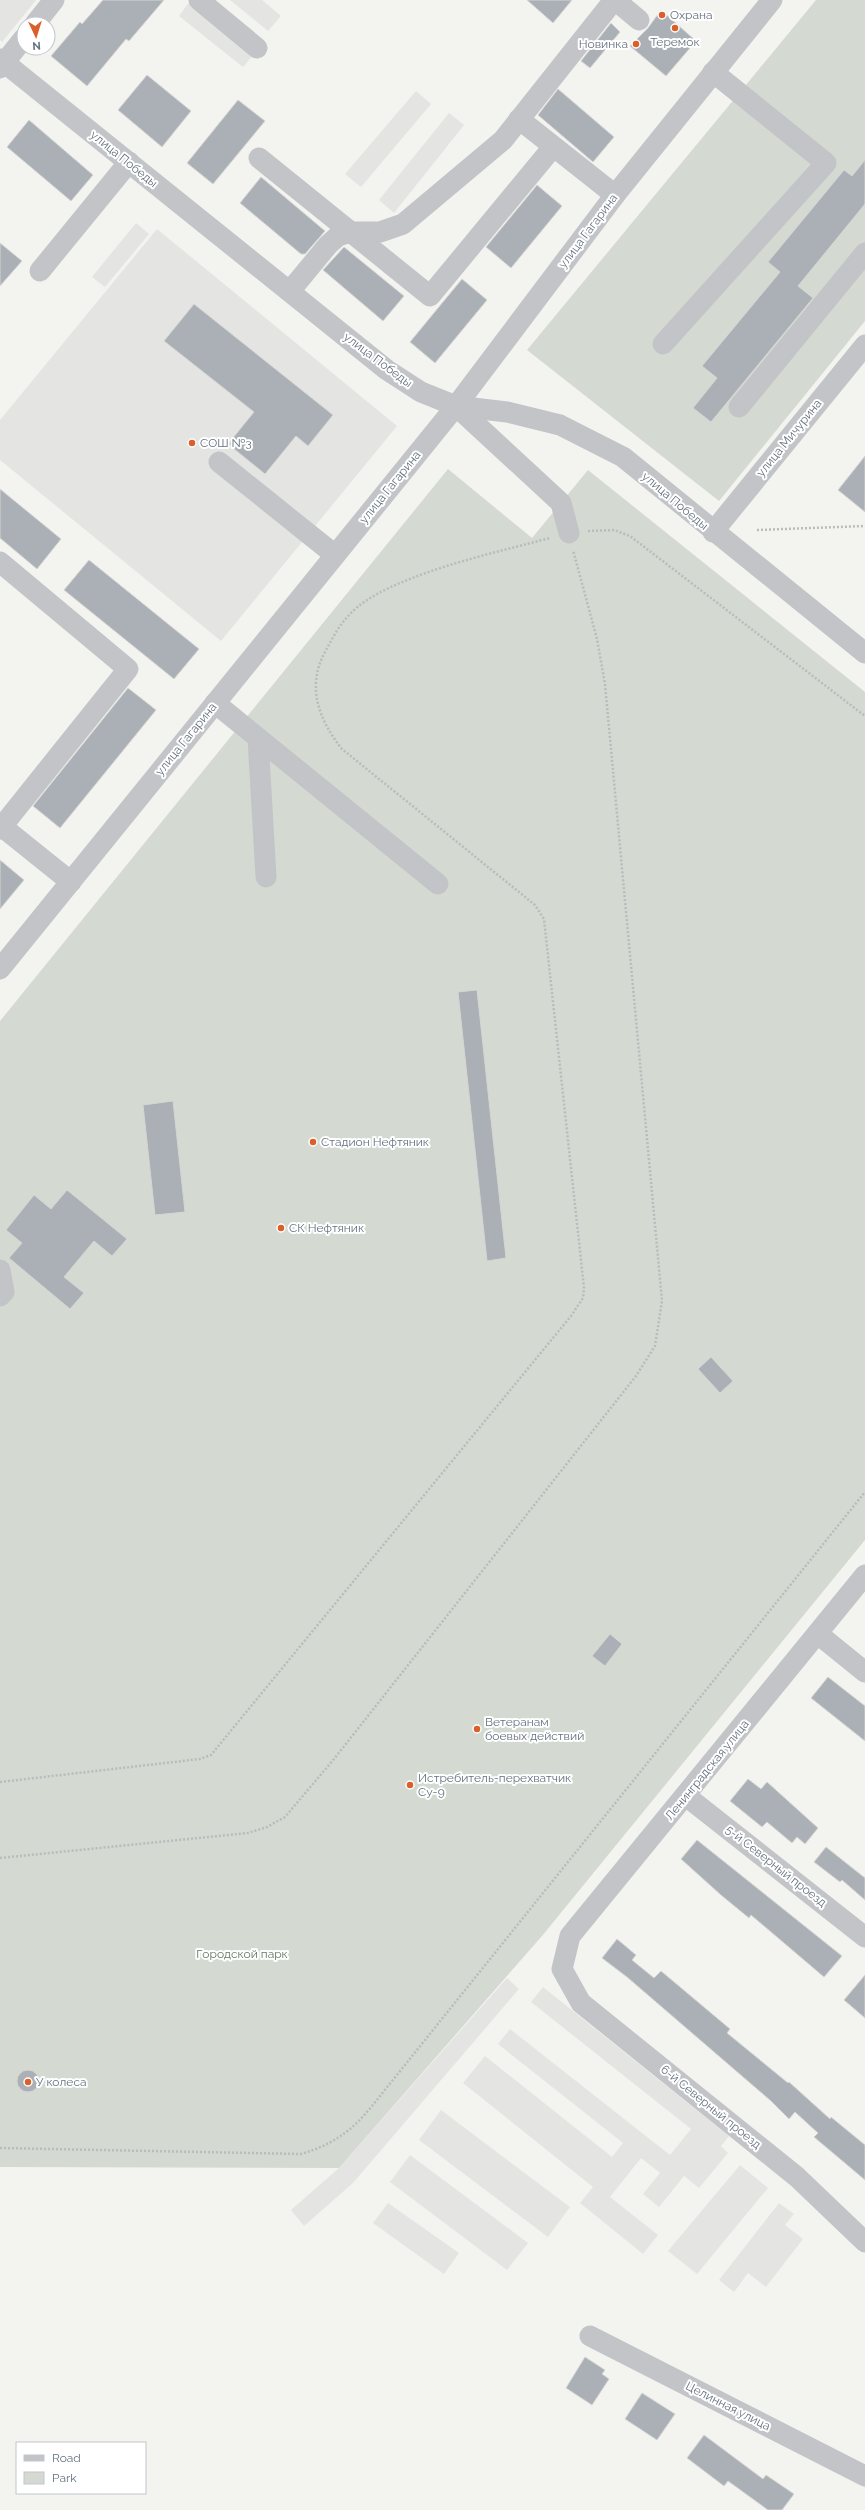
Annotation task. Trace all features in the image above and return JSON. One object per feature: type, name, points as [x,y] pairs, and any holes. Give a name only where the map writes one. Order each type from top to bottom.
[{"type":"street","points":[[41,16],[54,0]]},
{"type":"street","points":[[199,0],[257,48]]},
{"type":"street","points":[[290,291],[328,244],[338,236],[351,232],[380,232],[403,224],[503,140],[614,0],[639,20]]},
{"type":"street","name":"улица Гагарина","points":[[0,969],[456,406],[615,195],[772,0]]},
{"type":"street","points":[[1,63],[16,47]]},
{"type":"street","name":"улица Победы","points":[[1,63],[129,162],[387,370],[422,392],[456,406],[507,412],[560,425],[623,457],[713,532],[865,653]]},
{"type":"street","points":[[663,344],[826,163],[713,72]]},
{"type":"street","points":[[519,119],[615,195]]},
{"type":"street","points":[[259,158],[430,296],[554,147]]},
{"type":"street","points":[[40,271],[129,162]]},
{"type":"street","points":[[739,407],[865,253]]},
{"type":"street","name":"улица Мичурина","points":[[713,532],[865,345]]},
{"type":"street","points":[[456,406],[561,503],[569,533]]},
{"type":"street","points":[[219,462],[335,555]]},
{"type":"street","points":[[0,562],[128,669],[1,827],[71,882]]},
{"type":"street","points":[[215,703],[438,884]]},
{"type":"street","points":[[258,738],[266,877]]},
{"type":"street","points":[[0,1270],[4,1292],[0,1296]]},
{"type":"street","name":"Ленинградская улица","points":[[562,1969],[570,1936],[865,1576]]},
{"type":"street","points":[[818,1634],[865,1672]]},
{"type":"street","name":"5-й Северный проезд","points":[[686,1796],[865,1937]]},
{"type":"street","name":"6-й Северный проезд","points":[[562,1969],[582,2003],[797,2177],[865,2242]]},
{"type":"street","name":"Целинная улица","points":[[590,2336],[865,2476]]},
{"type":"path","points":[[757,530],[865,526]]},
{"type":"path","points":[[0,1782],[200,1759],[212,1755],[571,1316],[583,1298],[583,1280],[544,919],[536,905],[342,749],[327,731],[320,715],[316,692],[317,673],[331,640],[350,613],[371,598],[397,585],[443,568],[569,533],[614,530],[630,536],[865,716]]},
{"type":"path","points":[[0,1858],[248,1833],[268,1827],[284,1817],[339,1752],[636,1376],[655,1346],[662,1301],[605,684],[597,639],[569,533]]},
{"type":"path","points":[[0,2148],[301,2154],[336,2141],[353,2127],[372,2106],[865,1492]]},
{"type":"shaded area","points":[[0,0],[36,0],[23,16],[16,16],[16,25],[2,42],[0,40]]},
{"type":"shaded area","points":[[230,0],[262,0],[281,16],[268,31]]},
{"type":"shaded area","points":[[190,1],[255,53],[243,67],[179,16]]},
{"type":"shaded area","points":[[416,91],[431,104],[361,187],[345,174]]},
{"type":"shaded area","points":[[449,113],[464,125],[394,213],[379,200]]},
{"type":"shaded area","points":[[136,223],[149,234],[105,287],[92,277]]},
{"type":"shaded area","name":"СОШ №3","points":[[157,229],[397,426],[221,641],[0,460],[0,420]]},
{"type":"shaded area","points":[[507,1978],[519,1989],[353,2183],[304,2226],[291,2210],[339,2168]]},
{"type":"shaded area","points":[[543,1987],[729,2136],[721,2146],[728,2153],[699,2188],[684,2176],[659,2207],[643,2194],[660,2173],[641,2158],[610,2197],[658,2235],[643,2254],[580,2203],[593,2187],[463,2083],[485,2056],[612,2157],[623,2143],[498,2044],[510,2029],[670,2155],[691,2129],[531,2002]]},
{"type":"shaded area","points":[[441,2110],[570,2207],[548,2237],[419,2140]]},
{"type":"shaded area","points":[[410,2155],[528,2243],[507,2270],[390,2182]]},
{"type":"shaded area","points":[[740,2165],[768,2188],[697,2274],[668,2251]]},
{"type":"shaded area","points":[[388,2203],[459,2253],[444,2274],[373,2223]]},
{"type":"shaded area","points":[[779,2203],[794,2214],[785,2225],[803,2239],[766,2287],[748,2273],[734,2292],[719,2280]]},
{"type":"green space","points":[[816,0],[865,0],[865,321],[719,501],[527,350]]},
{"type":"green space","name":"Городской парк","points":[[448,469],[532,538],[588,470],[865,692],[865,1540],[542,1936],[339,2168],[0,2167],[0,1021]]},
{"type":"building","points":[[103,0],[164,0],[129,41],[126,39],[87,86],[51,56],[56,56],[56,50],[80,22],[82,24]]},
{"type":"building","points":[[527,0],[572,0],[553,23]]},
{"type":"building","points":[[661,10],[696,41],[666,76],[630,46],[648,28]]},
{"type":"building","points":[[611,23],[620,32],[590,68],[581,61]]},
{"type":"building","points":[[147,75],[191,111],[162,147],[118,110]]},
{"type":"building","points":[[558,89],[614,137],[593,162],[538,115]]},
{"type":"building","points":[[238,100],[265,121],[213,184],[187,163]]},
{"type":"building","points":[[29,120],[93,175],[71,201],[7,147]]},
{"type":"building","points":[[865,160],[865,204],[798,286],[813,298],[711,422],[693,408],[717,378],[702,366],[780,272],[768,262],[844,170],[852,176]]},
{"type":"building","points":[[261,177],[325,231],[305,254],[301,254],[240,203]]},
{"type":"building","points":[[537,185],[562,206],[511,268],[486,247]]},
{"type":"building","points":[[0,243],[22,261],[0,286]]},
{"type":"building","points":[[344,247],[404,296],[383,321],[323,270]]},
{"type":"building","points":[[462,279],[487,300],[435,363],[410,342]]},
{"type":"building","points":[[194,304],[333,415],[308,446],[296,436],[265,474],[228,444],[254,412],[164,341]]},
{"type":"building","points":[[865,456],[865,512],[838,490]]},
{"type":"building","points":[[0,489],[61,539],[37,569],[0,538]]},
{"type":"building","points":[[89,560],[199,649],[174,679],[64,590]]},
{"type":"building","points":[[128,688],[156,710],[60,828],[33,806]]},
{"type":"building","points":[[0,860],[24,880],[0,909]]},
{"type":"building","points":[[477,990],[506,1258],[487,1261],[458,992]]},
{"type":"building","points":[[173,1101],[185,1212],[155,1215],[143,1105]]},
{"type":"building","points":[[67,1190],[127,1239],[112,1256],[94,1241],[64,1277],[84,1293],[70,1309],[9,1258],[22,1243],[6,1230],[34,1195],[51,1209]]},
{"type":"building","points":[[711,1357],[733,1381],[720,1393],[698,1369]]},
{"type":"building","points":[[610,1634],[622,1644],[605,1666],[592,1656]]},
{"type":"building","points":[[828,1677],[865,1706],[865,1741],[811,1698]]},
{"type":"building","points":[[748,1779],[761,1789],[767,1782],[818,1828],[805,1844],[797,1837],[792,1843],[767,1822],[762,1827],[730,1801]]},
{"type":"building","points":[[697,1840],[842,1956],[824,1977],[751,1915],[749,1918],[721,1895],[681,1859]]},
{"type":"building","points":[[826,1847],[865,1878],[865,1900],[842,1880],[840,1882],[814,1862]]},
{"type":"building","points":[[617,1939],[636,1955],[632,1960],[654,1978],[661,1971],[730,2029],[727,2033],[788,2083],[789,2082],[830,2119],[831,2117],[865,2145],[865,2180],[814,2137],[818,2133],[795,2112],[789,2119],[771,2101],[627,1977],[602,1958]]},
{"type":"building","points":[[865,1975],[865,2018],[844,2000]]},
{"type":"building","name":"У колеса","points":[[28,2070],[32,2071],[38,2077],[38,2085],[32,2091],[28,2092],[24,2091],[18,2085],[17,2081],[18,2077],[24,2071]]},
{"type":"building","points":[[585,2357],[605,2370],[602,2374],[609,2379],[592,2405],[566,2388]]},
{"type":"building","points":[[642,2393],[675,2414],[657,2440],[625,2419]]},
{"type":"building","points":[[704,2435],[763,2479],[766,2475],[794,2494],[782,2510],[768,2510],[728,2481],[724,2486],[687,2458]]},
{"type":"place","name":"Охрана","points":[[662,15]]},
{"type":"place","name":"Теремок","points":[[675,28]]},
{"type":"place","name":"Новинка","points":[[636,44]]},
{"type":"place","name":"СОШ №3","points":[[192,443]]},
{"type":"place","name":"Стадион Нефтяник","points":[[313,1142]]},
{"type":"place","name":"СК Нефтяник","points":[[281,1228]]},
{"type":"place","name":"Ветеранам боевых действий","points":[[477,1729]]},
{"type":"place","name":"Истребитель-перехватчик Су-9","points":[[410,1785]]},
{"type":"place","name":"У колеса","points":[[28,2082]]}]
